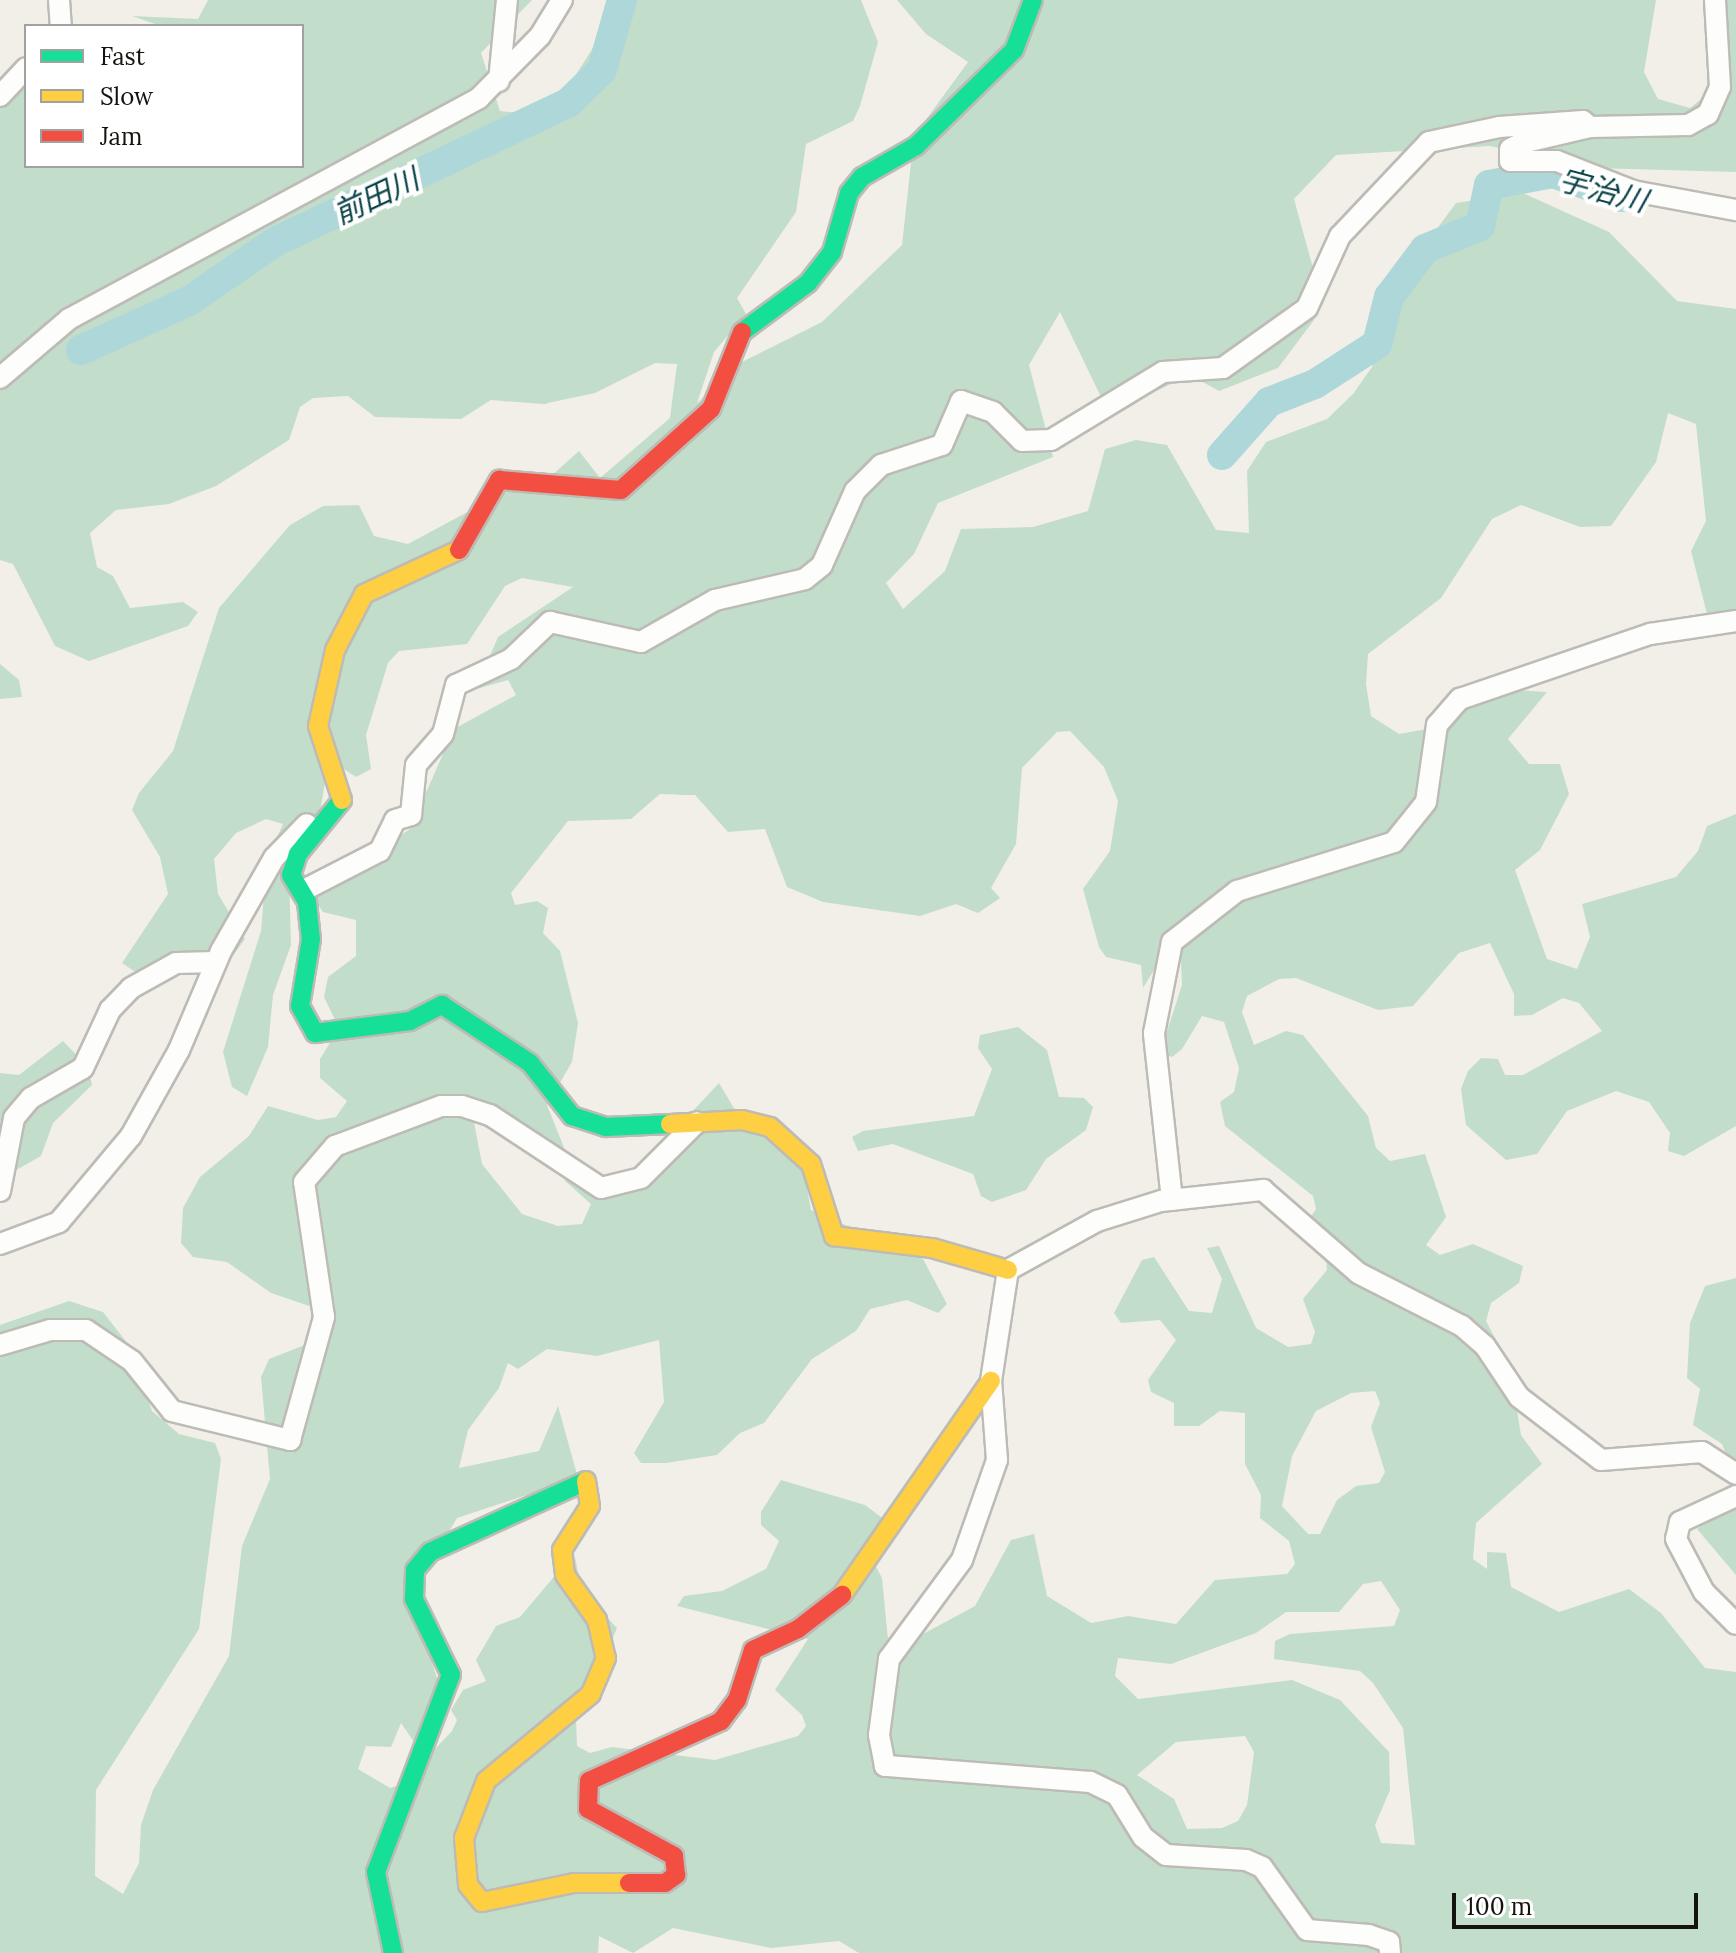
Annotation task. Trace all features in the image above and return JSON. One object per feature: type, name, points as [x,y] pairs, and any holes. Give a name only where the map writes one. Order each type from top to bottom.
[{"type":"street","points":[[59,0],[61,24]]},
{"type":"street","points":[[499,81],[507,0]]},
{"type":"street","points":[[0,378],[69,319],[440,123],[499,81],[562,0]]},
{"type":"street","points":[[304,890],[294,884],[293,867],[340,806],[341,790],[318,726],[335,650],[364,594],[458,552],[499,480],[621,490],[711,409],[736,336],[816,273],[862,177],[916,146],[1014,50],[1033,0]]},
{"type":"street","points":[[1715,0],[1720,87],[1708,114],[1688,125],[1590,127],[1522,143],[1510,149],[1510,161],[1557,161],[1633,191],[1736,210]]},
{"type":"street","points":[[0,96],[24,70]]},
{"type":"street","points":[[304,890],[380,851],[395,820],[411,815],[416,765],[443,734],[456,685],[511,659],[550,622],[641,642],[715,600],[805,579],[822,565],[855,491],[881,465],[942,445],[961,401],[993,412],[1022,441],[1051,440],[1163,372],[1223,368],[1307,308],[1340,236],[1429,142],[1499,127],[1583,121],[1590,127]]},
{"type":"street","points":[[1172,1200],[1154,1033],[1172,942],[1237,891],[1394,842],[1426,802],[1437,725],[1460,699],[1650,634],[1736,621]]},
{"type":"street","points":[[0,1244],[59,1222],[102,1175],[166,1075],[216,962],[274,858],[341,790]]},
{"type":"street","points":[[304,890],[311,939],[300,1006],[315,1033],[410,1021],[442,1005],[530,1063],[572,1116],[606,1127],[742,1120],[790,1140],[826,1194],[834,1236],[932,1248],[1008,1270],[1097,1221],[1172,1200],[1263,1190],[1358,1273],[1462,1326],[1485,1346],[1519,1397],[1601,1460],[1702,1452],[1736,1474]]},
{"type":"street","points":[[0,1191],[14,1118],[31,1098],[83,1068],[110,1010],[131,988],[176,963],[216,962]]},
{"type":"street","points":[[0,1345],[50,1330],[86,1330],[132,1361],[172,1411],[290,1440],[324,1317],[304,1182],[335,1146],[441,1106],[462,1106],[490,1115],[601,1188],[641,1178],[697,1122]]},
{"type":"street","points":[[1008,1270],[991,1381],[997,1460],[962,1560],[889,1659],[879,1735],[885,1766],[1090,1782],[1117,1795],[1143,1837],[1166,1855],[1254,1863],[1307,1930],[1369,1935],[1389,1942],[1390,1953]]},
{"type":"street","points":[[393,1953],[376,1872],[450,1683],[414,1599],[415,1570],[430,1552],[586,1481],[590,1506],[562,1550],[565,1575],[597,1620],[606,1658],[591,1694],[486,1781],[464,1838],[468,1885],[482,1902],[574,1883],[665,1883],[676,1875],[674,1856],[588,1809],[589,1781],[721,1721],[737,1700],[753,1650],[798,1629],[842,1595],[991,1381]]},
{"type":"street","points":[[1736,1496],[1680,1522],[1676,1539],[1704,1592],[1736,1624]]},
{"type":"green space","points":[[208,0],[532,0],[481,53],[500,111],[532,114],[561,98],[598,40],[610,0],[861,0],[878,42],[860,106],[853,121],[806,144],[796,212],[737,298],[746,314],[714,352],[697,403],[742,362],[822,322],[902,245],[914,136],[968,62],[926,34],[897,0],[1656,0],[1644,72],[1658,99],[1690,108],[1715,88],[1707,0],[1736,0],[1736,172],[1594,168],[1490,146],[1336,155],[1294,199],[1319,290],[1314,320],[1278,368],[1219,391],[1190,375],[1133,402],[1103,401],[1060,312],[1029,365],[1053,457],[938,503],[914,554],[886,583],[903,609],[945,571],[961,529],[1033,527],[1088,511],[1105,449],[1136,440],[1167,445],[1216,530],[1249,533],[1247,471],[1266,442],[1327,419],[1353,394],[1372,367],[1396,284],[1456,203],[1523,193],[1609,232],[1677,301],[1736,309],[1736,614],[1707,614],[1691,551],[1706,521],[1696,424],[1668,413],[1656,462],[1611,526],[1580,527],[1521,505],[1492,519],[1441,598],[1368,654],[1366,684],[1371,716],[1399,734],[1432,728],[1484,688],[1547,692],[1508,739],[1529,764],[1560,764],[1569,794],[1540,850],[1515,870],[1547,959],[1577,969],[1590,937],[1582,904],[1676,877],[1698,851],[1707,826],[1736,814],[1736,1126],[1684,1156],[1668,1151],[1670,1133],[1649,1102],[1616,1091],[1567,1111],[1537,1154],[1506,1160],[1466,1125],[1461,1089],[1468,1071],[1481,1058],[1498,1059],[1505,1075],[1523,1075],[1602,1031],[1579,1003],[1563,998],[1532,1015],[1514,1016],[1514,994],[1490,943],[1459,953],[1413,1006],[1378,1010],[1296,978],[1279,979],[1247,996],[1242,1012],[1254,1045],[1286,1031],[1303,1035],[1368,1116],[1376,1148],[1390,1161],[1425,1154],[1446,1217],[1426,1245],[1440,1255],[1473,1244],[1523,1266],[1519,1283],[1491,1303],[1486,1321],[1510,1367],[1521,1435],[1542,1464],[1476,1523],[1473,1559],[1487,1569],[1487,1552],[1506,1553],[1511,1587],[1559,1612],[1629,1589],[1661,1613],[1705,1668],[1736,1672],[1736,1953],[859,1953],[839,1941],[771,1948],[673,1928],[633,1953],[599,1936],[598,1953],[0,1953],[0,1325],[69,1301],[103,1312],[128,1344],[152,1411],[179,1434],[215,1443],[221,1459],[199,1629],[96,1790],[95,1876],[123,1894],[139,1863],[141,1825],[153,1790],[229,1656],[242,1546],[270,1479],[261,1377],[269,1359],[320,1339],[321,1310],[271,1293],[227,1262],[193,1257],[181,1243],[183,1208],[200,1177],[249,1136],[268,1106],[318,1120],[336,1117],[347,1101],[320,1078],[320,1059],[339,1028],[324,997],[328,977],[356,956],[356,920],[323,912],[313,897],[410,829],[454,729],[516,695],[508,680],[476,689],[498,637],[573,587],[522,578],[505,586],[467,644],[399,651],[388,663],[366,735],[371,769],[356,777],[341,767],[326,777],[320,811],[289,874],[291,945],[273,995],[268,1047],[247,1096],[232,1087],[223,1052],[261,931],[267,859],[283,824],[266,819],[236,833],[214,859],[218,894],[245,939],[234,954],[219,964],[137,973],[122,963],[168,894],[160,857],[132,810],[139,793],[173,751],[219,608],[290,525],[323,506],[359,505],[374,536],[408,544],[499,495],[550,477],[579,451],[600,478],[670,418],[677,364],[655,363],[595,393],[543,404],[491,400],[461,419],[375,417],[348,396],[313,398],[300,407],[289,440],[216,486],[169,504],[116,510],[90,533],[97,567],[113,576],[130,608],[183,602],[198,612],[188,626],[89,661],[55,646],[13,564],[0,560],[0,86],[24,68],[24,168],[304,168],[304,24],[155,24],[132,16],[198,19]],"holes":[[[1070,731],[1104,767],[1118,801],[1110,851],[1083,889],[1099,947],[1106,957],[1141,965],[1143,988],[1157,965],[1181,960],[1182,985],[1160,1053],[1172,1057],[1182,1049],[1202,1016],[1224,1022],[1239,1068],[1234,1092],[1220,1102],[1225,1126],[1313,1196],[1316,1209],[1303,1228],[1326,1257],[1327,1270],[1303,1299],[1315,1332],[1311,1344],[1288,1347],[1256,1328],[1219,1246],[1207,1248],[1222,1279],[1212,1313],[1189,1311],[1154,1257],[1142,1260],[1114,1313],[1121,1323],[1160,1320],[1176,1340],[1148,1380],[1151,1392],[1174,1403],[1174,1426],[1199,1426],[1220,1411],[1245,1413],[1245,1464],[1261,1495],[1260,1518],[1289,1541],[1295,1564],[1287,1574],[1215,1580],[1176,1624],[1128,1616],[1091,1623],[1047,1596],[1034,1534],[1011,1540],[975,1606],[899,1647],[888,1640],[882,1578],[870,1555],[885,1520],[865,1505],[781,1480],[761,1512],[761,1525],[779,1541],[766,1569],[722,1591],[684,1596],[677,1606],[808,1639],[775,1690],[802,1715],[806,1726],[798,1736],[715,1760],[612,1747],[590,1753],[577,1746],[576,1720],[617,1628],[582,1591],[574,1553],[520,1617],[496,1626],[476,1660],[486,1681],[463,1690],[451,1710],[457,1720],[452,1731],[402,1784],[390,1788],[358,1769],[366,1746],[391,1747],[401,1723],[414,1742],[424,1733],[439,1684],[418,1619],[426,1570],[457,1518],[578,1478],[558,1406],[539,1451],[459,1468],[468,1430],[499,1388],[508,1363],[518,1369],[547,1349],[597,1356],[659,1340],[664,1402],[634,1453],[641,1463],[666,1463],[717,1455],[740,1433],[764,1423],[812,1359],[856,1331],[870,1309],[907,1300],[938,1313],[947,1304],[923,1259],[811,1210],[804,1173],[738,1115],[719,1083],[635,1173],[564,1180],[591,1204],[582,1224],[558,1226],[522,1214],[482,1164],[472,1112],[554,1157],[565,1150],[547,1105],[572,1062],[578,1023],[560,951],[543,933],[548,908],[537,901],[515,905],[511,893],[568,821],[631,819],[660,794],[695,795],[728,832],[765,829],[787,887],[823,902],[920,916],[956,904],[978,913],[1000,898],[991,888],[1016,844],[1022,768],[1057,732]],[[1375,1391],[1380,1403],[1371,1427],[1385,1472],[1379,1483],[1356,1486],[1337,1500],[1320,1534],[1308,1534],[1282,1506],[1292,1456],[1316,1411],[1351,1393]],[[1381,1581],[1400,1610],[1394,1626],[1290,1634],[1275,1641],[1274,1659],[1360,1671],[1373,1683],[1403,1728],[1415,1845],[1381,1843],[1375,1825],[1390,1790],[1389,1752],[1340,1700],[1292,1680],[1138,1699],[1115,1676],[1118,1658],[1171,1664],[1256,1633],[1286,1612],[1339,1612],[1363,1584]],[[1245,1736],[1254,1752],[1247,1805],[1238,1821],[1222,1828],[1187,1829],[1174,1799],[1137,1775],[1176,1742]]]},
{"type":"green space","points":[[0,664],[19,680],[22,697],[0,699]]},
{"type":"green space","points":[[1018,1027],[1047,1050],[1059,1097],[1084,1098],[1093,1107],[1086,1130],[1046,1159],[1026,1190],[992,1202],[981,1196],[973,1174],[893,1144],[858,1151],[852,1137],[863,1131],[974,1116],[992,1069],[978,1048],[980,1035]]},
{"type":"green space","points":[[63,1041],[88,1067],[92,1085],[53,1123],[41,1156],[11,1173],[0,1190],[0,1073],[19,1075]]},
{"type":"green space","points":[[1736,1278],[1736,1479],[1722,1444],[1693,1425],[1700,1389],[1687,1378],[1690,1323],[1705,1286]]},
{"type":"green space","points":[[1736,1503],[1736,1575],[1697,1529]]},
{"type":"waterway","name":"前田川","points":[[81,350],[189,301],[275,242],[568,103],[602,70],[622,0]]},
{"type":"waterway","name":"宇治川","points":[[1222,455],[1269,402],[1315,384],[1377,344],[1389,297],[1425,249],[1480,226],[1489,185],[1553,173],[1622,197]]},
{"type":"traffic: fast","points":[[742,332],[808,283],[832,252],[849,193],[862,177],[916,146],[1014,50],[1033,0]]},
{"type":"traffic: fast","points":[[342,800],[298,854],[291,875],[307,902],[311,939],[300,1006],[315,1033],[410,1021],[442,1005],[530,1063],[572,1116],[606,1127],[670,1124]]},
{"type":"traffic: fast","points":[[393,1953],[376,1872],[451,1675],[414,1599],[415,1570],[430,1552],[586,1481]]},
{"type":"traffic: slow","points":[[342,800],[318,726],[335,650],[364,594],[459,550]]},
{"type":"traffic: slow","points":[[670,1124],[742,1120],[770,1127],[811,1164],[834,1236],[932,1248],[1008,1270]]},
{"type":"traffic: slow","points":[[842,1595],[991,1381]]},
{"type":"traffic: slow","points":[[586,1481],[590,1506],[562,1550],[565,1575],[597,1620],[606,1658],[591,1694],[486,1781],[464,1838],[468,1885],[482,1902],[574,1883],[629,1883]]},
{"type":"traffic: jam","points":[[459,550],[499,480],[621,490],[711,409],[742,332]]},
{"type":"traffic: jam","points":[[629,1883],[665,1883],[676,1875],[674,1856],[588,1809],[589,1781],[721,1721],[737,1700],[753,1650],[798,1629],[842,1595]]}]
